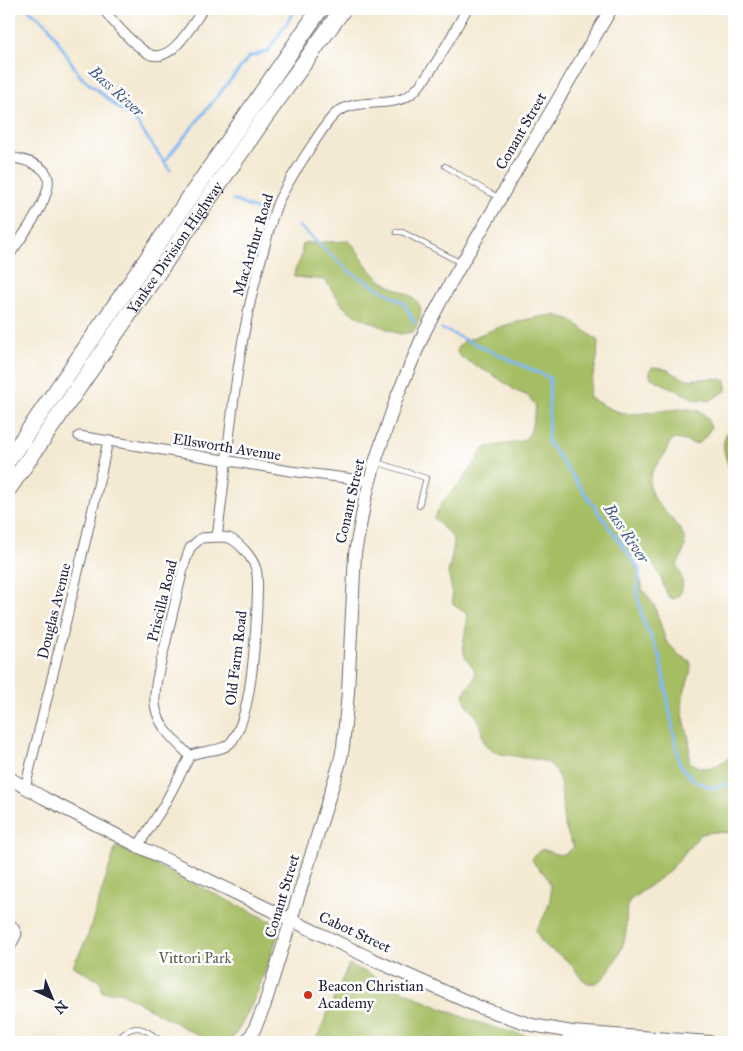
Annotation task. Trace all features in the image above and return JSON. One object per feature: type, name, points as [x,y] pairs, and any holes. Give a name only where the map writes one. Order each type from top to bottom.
[{"type":"highway","name":"Yankee Division Highway","points":[[9,459],[320,9]]},
{"type":"highway","name":"Yankee Division Highway","points":[[9,488],[267,114],[343,9]]},
{"type":"main road","name":"Conant Street","points":[[246,1042],[253,1032],[264,1007],[319,833],[343,747],[348,692],[355,553],[375,462],[398,394],[425,331],[462,263],[611,9]]},
{"type":"main road","name":"Cabot Street","points":[[9,778],[138,846],[291,920],[479,1007],[565,1037],[590,1035],[710,1042]]},
{"type":"street","points":[[104,9],[124,33],[139,47],[150,54],[158,56],[165,55],[172,50],[203,9]]},
{"type":"street","name":"MacArthur Road","points":[[228,461],[234,390],[243,334],[258,267],[278,203],[297,170],[333,116],[342,108],[398,100],[410,95],[435,64],[467,9]]},
{"type":"street","points":[[9,157],[21,159],[38,166],[47,176],[48,184],[45,200],[9,256]]},
{"type":"street","name":"Ellsworth Avenue","points":[[79,436],[290,471],[370,481]]},
{"type":"street","name":"Douglas Avenue","points":[[25,788],[87,535],[108,440]]},
{"type":"street","points":[[217,537],[228,461]]},
{"type":"street","name":"Priscilla Road","points":[[190,756],[163,727],[155,707],[155,697],[184,565],[190,548],[200,538],[217,537]]},
{"type":"street","name":"Old Farm Road","points":[[190,756],[196,752],[221,749],[234,738],[243,716],[256,637],[258,580],[256,567],[240,546],[229,538],[217,537]]},
{"type":"street","points":[[138,846],[164,807],[190,756]]},
{"type":"street","points":[[9,922],[17,934],[9,950]]},
{"type":"lane","points":[[445,166],[500,198]]},
{"type":"lane","points":[[396,232],[402,232],[462,263]]},
{"type":"lane","points":[[375,462],[426,478],[419,506]]},
{"type":"lane","points":[[116,1042],[124,1032],[136,1027],[147,1030],[162,1042]]},
{"type":"green space","points":[[349,241],[373,273],[385,283],[414,298],[420,306],[421,313],[413,332],[400,334],[353,314],[343,306],[325,280],[294,277],[304,243]]},
{"type":"green space","points":[[554,315],[572,320],[598,341],[597,359],[588,397],[610,409],[624,413],[633,414],[675,409],[693,410],[703,413],[709,422],[711,428],[699,443],[695,444],[674,439],[651,474],[652,494],[683,535],[685,547],[677,565],[682,583],[679,595],[675,599],[669,598],[652,562],[639,554],[631,554],[642,589],[654,605],[666,641],[679,655],[690,661],[691,671],[682,702],[689,743],[689,760],[694,765],[706,768],[717,765],[734,754],[734,833],[714,832],[701,834],[668,872],[629,901],[625,937],[621,948],[605,976],[595,983],[588,983],[583,979],[570,963],[545,945],[538,936],[536,929],[547,910],[551,896],[549,881],[535,865],[532,857],[542,849],[555,854],[562,854],[574,847],[564,822],[562,792],[555,770],[550,764],[540,760],[495,752],[484,742],[478,719],[466,703],[464,696],[474,680],[475,673],[464,653],[468,615],[453,604],[448,573],[454,541],[434,518],[443,501],[461,482],[483,450],[488,447],[519,442],[525,439],[530,433],[536,408],[528,396],[516,391],[495,376],[462,358],[457,353],[458,347],[463,342],[507,325]]},
{"type":"green space","points":[[652,367],[663,368],[686,379],[721,379],[726,381],[726,391],[709,401],[697,400],[651,378],[649,372]]},
{"type":"green space","points":[[734,421],[734,482],[724,451],[724,444],[728,429]]},
{"type":"green space","name":"Vittori Park","points":[[116,846],[281,926],[247,1015],[230,1042],[210,1042],[120,992],[102,992],[101,982],[73,966],[87,938]]},
{"type":"green space","points":[[349,964],[426,1002],[465,1018],[504,1030],[556,1042],[315,1042]]},
{"type":"waterway","name":"Bass River","points":[[28,9],[47,24],[80,76],[137,123],[170,170]]},
{"type":"waterway","points":[[164,162],[249,57],[268,51],[296,9]]},
{"type":"waterway","name":"Bass River","points":[[233,200],[265,213]]},
{"type":"waterway","name":"Bass River","points":[[299,226],[350,272],[404,303],[414,322]]},
{"type":"waterway","name":"Bass River","points":[[442,329],[550,378],[548,442],[640,570],[637,594],[643,620],[660,657],[679,763],[693,780],[711,788],[734,782]]},
{"type":"place","name":"Beacon Christian Academy","points":[[308,995]]}]
